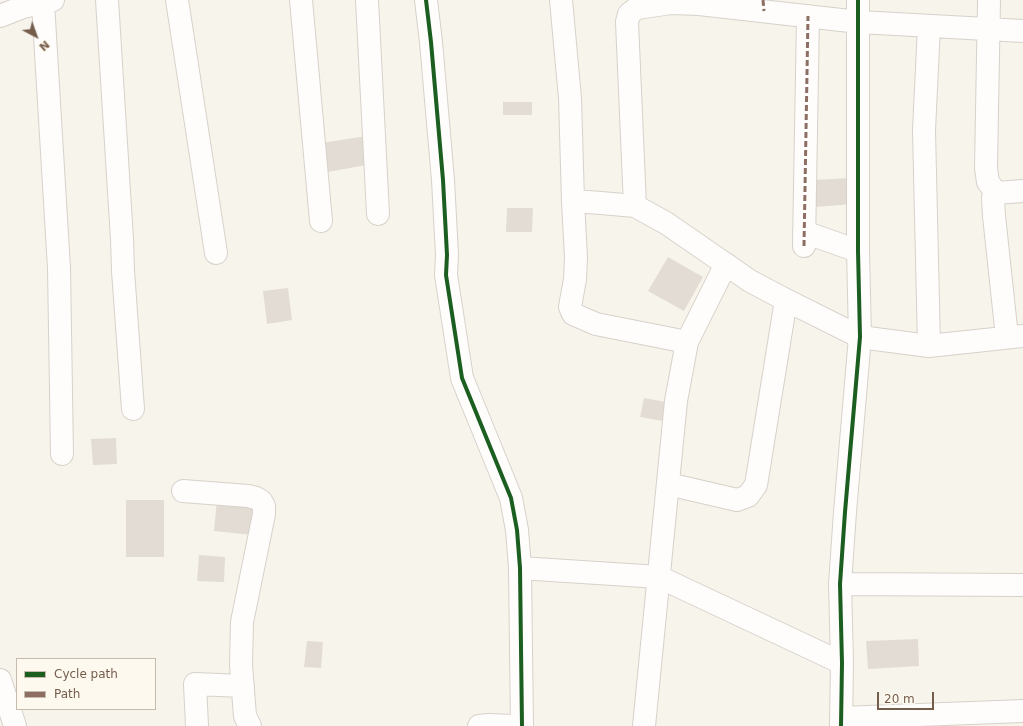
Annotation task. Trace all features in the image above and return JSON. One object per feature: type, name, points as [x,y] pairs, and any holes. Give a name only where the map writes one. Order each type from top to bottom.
[{"type":"street","points":[[107,0],[123,271],[133,409]]},
{"type":"street","points":[[177,0],[216,253]]},
{"type":"street","points":[[301,0],[321,221]]},
{"type":"street","points":[[367,0],[378,214]]},
{"type":"street","points":[[426,0],[443,180],[447,255],[446,275],[462,378],[510,498],[517,530],[520,568],[522,726]]},
{"type":"street","points":[[561,0],[570,98],[572,201],[576,258],[575,279],[570,307],[573,314],[596,324],[687,342]]},
{"type":"street","points":[[858,0],[858,251],[860,337],[840,584],[842,663],[841,722],[1023,711]]},
{"type":"street","points":[[988,0],[989,29],[986,168],[988,182],[996,193]]},
{"type":"street","points":[[0,16],[35,3],[59,268],[62,454]]},
{"type":"street","points":[[635,206],[627,22],[629,14],[636,8],[671,3],[763,6],[808,16],[859,22],[1023,31]]},
{"type":"street","points":[[808,16],[804,239],[858,251]]},
{"type":"street","points":[[929,26],[924,130],[929,346]]},
{"type":"street","points":[[996,193],[1023,191]]},
{"type":"street","points":[[572,201],[635,206],[666,223],[750,280],[860,337],[929,346],[1015,336],[994,216],[993,198],[996,193]]},
{"type":"street","points":[[644,726],[676,401],[687,342],[726,264]]},
{"type":"street","points":[[668,484],[737,500],[748,496],[756,485],[786,300]]},
{"type":"street","points":[[183,491],[248,496],[261,501],[264,506],[264,514],[242,622],[241,665],[245,716],[250,726]]},
{"type":"street","points":[[520,568],[659,577],[842,663]]},
{"type":"street","points":[[840,584],[1023,585]]},
{"type":"street","points":[[0,680],[16,726]]},
{"type":"street","points":[[197,726],[195,684],[243,686]]},
{"type":"street","points":[[479,726],[515,726]]},
{"type":"building","points":[[503,102],[532,102],[532,115],[503,115]]},
{"type":"building","points":[[367,136],[372,164],[328,172],[321,143]]},
{"type":"building","points":[[851,178],[853,204],[815,207],[813,180]]},
{"type":"building","points":[[507,208],[533,208],[532,232],[506,232]]},
{"type":"building","points":[[668,257],[703,277],[684,311],[648,291]]},
{"type":"building","points":[[288,288],[292,320],[267,324],[263,291]]},
{"type":"building","points":[[644,398],[671,403],[668,422],[640,417]]},
{"type":"building","points":[[116,438],[117,464],[93,465],[91,439]]},
{"type":"building","points":[[126,500],[164,500],[164,557],[126,557]]},
{"type":"building","points":[[217,500],[255,503],[252,535],[214,531]]},
{"type":"building","points":[[199,555],[225,557],[224,582],[197,581]]},
{"type":"building","points":[[918,639],[919,666],[868,669],[866,641]]},
{"type":"building","points":[[307,641],[323,642],[321,668],[304,667]]},
{"type":"marked path","points":[[763,0],[764,11]]},
{"type":"marked path","points":[[804,246],[808,16]]},
{"type":"cycle path","points":[[426,0],[443,180],[447,255],[446,275],[462,378],[511,498],[517,530],[520,568],[522,726]]},
{"type":"cycle path","points":[[841,726],[842,663],[840,584],[860,337],[858,251],[858,0]]}]
